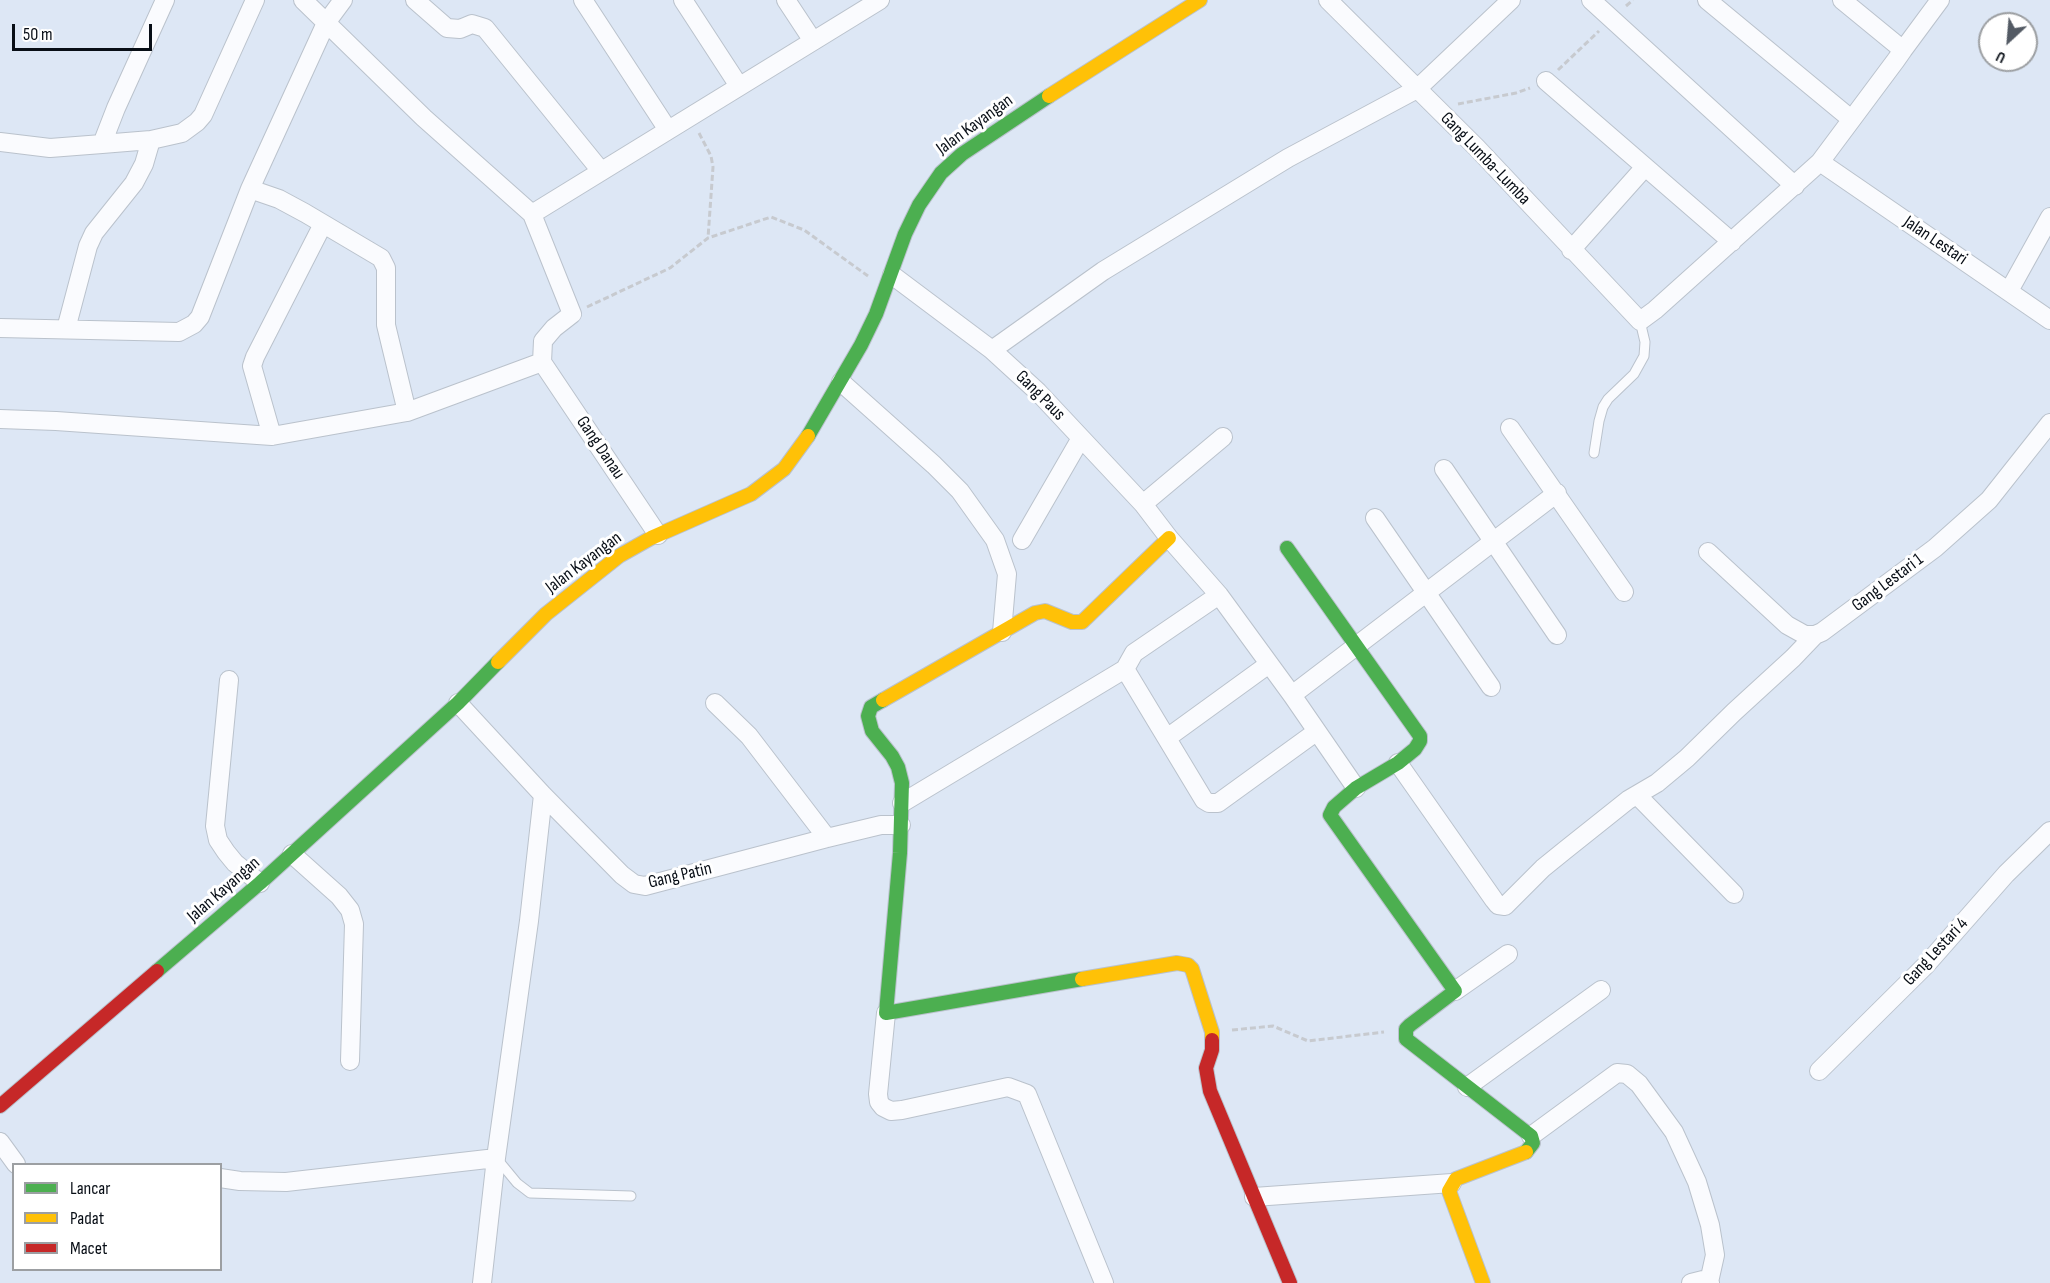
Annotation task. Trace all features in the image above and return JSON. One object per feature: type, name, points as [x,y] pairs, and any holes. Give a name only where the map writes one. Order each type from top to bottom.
[{"type":"street","points":[[102,144],[165,0]]},
{"type":"street","points":[[0,142],[50,148],[151,141],[182,133],[203,115],[255,0]]},
{"type":"street","points":[[0,419],[272,436],[407,412],[542,362],[543,341],[554,328],[572,314],[532,214],[424,118],[303,0]]},
{"type":"street","points":[[0,328],[179,332],[188,329],[200,317],[250,189],[327,23],[343,0]]},
{"type":"street","points":[[415,0],[447,28],[460,29],[472,24],[485,28],[600,171]]},
{"type":"street","points":[[583,0],[668,130]]},
{"type":"street","points":[[683,0],[739,86]]},
{"type":"street","points":[[786,0],[813,41]]},
{"type":"street","points":[[532,214],[880,0]]},
{"type":"street","name":"Jalan Kayangan","points":[[0,1106],[260,883],[458,703],[546,614],[619,556],[658,535],[751,495],[784,469],[806,441],[866,335],[889,282],[905,234],[919,205],[940,173],[962,154],[1019,115],[1200,0]]},
{"type":"street","name":"Gang Lumba-Lumba","points":[[1328,0],[1477,148],[1640,321]]},
{"type":"street","points":[[992,350],[1113,265],[1288,158],[1417,89],[1511,0]]},
{"type":"street","points":[[1591,0],[1795,186]]},
{"type":"street","points":[[1707,0],[1851,119]]},
{"type":"street","points":[[1842,0],[1903,50]]},
{"type":"street","points":[[1640,321],[1820,162],[1940,0]]},
{"type":"street","points":[[1546,81],[1732,242]]},
{"type":"street","points":[[66,329],[88,246],[94,233],[134,183],[144,164],[151,141]]},
{"type":"street","name":"Jalan Lestari","points":[[1820,162],[2050,320]]},
{"type":"street","points":[[1571,250],[1645,167]]},
{"type":"street","points":[[250,189],[279,199],[376,254],[385,263],[386,325],[407,412]]},
{"type":"street","points":[[2009,291],[2050,217]]},
{"type":"street","points":[[272,436],[252,366],[323,224]]},
{"type":"street","name":"Gang Paus","points":[[889,282],[992,350],[1038,392],[1143,504],[1169,538],[1219,595],[1293,695],[1356,788]]},
{"type":"street","name":"Gang Danau","points":[[542,362],[658,535]]},
{"type":"street","points":[[841,382],[960,491],[995,540],[1007,574],[1002,632]]},
{"type":"street","name":"Gang Lestari 1","points":[[1398,763],[1494,900],[1501,906],[1505,906],[1557,857],[1628,800],[1657,783],[1687,758],[1815,635],[1832,625],[1935,548],[1964,523],[1989,500],[2050,423]]},
{"type":"street","points":[[1510,428],[1624,592]]},
{"type":"street","points":[[1143,504],[1223,437]]},
{"type":"street","points":[[1022,540],[1081,438]]},
{"type":"street","points":[[1444,469],[1557,635]]},
{"type":"street","points":[[1293,695],[1557,493]]},
{"type":"street","points":[[1375,518],[1491,687]]},
{"type":"street","points":[[1104,1283],[1027,1094],[1008,1087],[891,1111],[879,1102],[901,825],[902,783],[898,767],[872,731],[868,716],[871,707],[1035,613],[1045,611],[1060,615],[1072,622],[1082,622],[1169,538]]},
{"type":"street","points":[[1287,548],[1420,736],[1418,745],[1398,763],[1356,788],[1334,807],[1331,818],[1455,991]]},
{"type":"street","points":[[1708,552],[1787,625],[1805,635],[1815,635]]},
{"type":"street","points":[[902,803],[1125,669],[1134,653],[1219,595]]},
{"type":"street","points":[[1167,738],[1269,664]]},
{"type":"street","points":[[1125,669],[1204,800],[1214,804],[1316,732]]},
{"type":"street","points":[[229,680],[215,826],[218,840],[226,852],[235,863],[260,883]]},
{"type":"street","name":"Gang Patin","points":[[458,703],[543,795],[622,875],[634,884],[645,886],[881,825],[901,825]]},
{"type":"street","points":[[715,703],[749,736],[827,838]]},
{"type":"street","points":[[482,1283],[543,795]]},
{"type":"street","points":[[1637,795],[1734,894]]},
{"type":"street","name":"Gang Lestari 4","points":[[1819,1071],[1926,965],[2006,874],[2050,831]]},
{"type":"street","points":[[292,854],[339,896],[350,910],[354,924],[350,1061]]},
{"type":"street","points":[[1483,1283],[1449,1191],[1456,1179],[1528,1151],[1533,1143],[1530,1136],[1406,1039],[1410,1025],[1508,954]]},
{"type":"street","points":[[886,1013],[1162,965],[1184,964],[1192,969],[1212,1032],[1212,1050],[1206,1068],[1210,1091],[1290,1283]]},
{"type":"street","points":[[1467,1087],[1601,990]]},
{"type":"street","points":[[1530,1136],[1617,1073],[1627,1074],[1639,1084],[1674,1132],[1697,1182],[1710,1225],[1715,1255],[1703,1283]]},
{"type":"street","points":[[0,1142],[15,1163]]},
{"type":"street","points":[[222,1178],[286,1182],[496,1158]]},
{"type":"street","points":[[1254,1197],[1452,1183]]},
{"type":"lane","points":[[1594,453],[1603,407],[1608,399],[1634,374],[1644,356],[1645,342],[1640,321]]},
{"type":"lane","points":[[496,1158],[517,1183],[530,1193],[631,1196]]},
{"type":"path","points":[[688,117],[704,140],[713,166],[708,238]]},
{"type":"path","points":[[572,314],[670,268],[708,238],[771,217],[804,230],[889,282]]},
{"type":"path","points":[[1212,1032],[1273,1026],[1308,1041],[1407,1029]]},
{"type":"traffic: fast","points":[[808,436],[861,345],[876,314],[905,234],[919,205],[941,173],[962,154],[1049,96]]},
{"type":"traffic: fast","points":[[1287,548],[1420,736],[1415,749],[1398,763],[1356,788],[1334,807],[1330,815],[1455,991],[1410,1025],[1406,1029],[1406,1039],[1531,1136],[1533,1143],[1526,1152]]},
{"type":"traffic: fast","points":[[157,971],[260,883],[458,703],[498,662]]},
{"type":"traffic: fast","points":[[883,700],[871,707],[868,716],[872,731],[898,767],[902,783],[900,853],[886,1013],[1082,979]]},
{"type":"traffic: slow","points":[[1049,96],[1200,0]]},
{"type":"traffic: slow","points":[[498,662],[546,614],[619,556],[651,538],[751,494],[784,469],[808,436]]},
{"type":"traffic: slow","points":[[883,700],[1035,613],[1045,611],[1072,622],[1082,622],[1169,538]]},
{"type":"traffic: slow","points":[[1082,979],[1177,963],[1188,965],[1192,969],[1212,1032],[1212,1040]]},
{"type":"traffic: slow","points":[[1483,1283],[1449,1191],[1456,1179],[1526,1152]]},
{"type":"traffic: jam","points":[[0,1106],[157,971]]},
{"type":"traffic: jam","points":[[1212,1040],[1212,1050],[1206,1068],[1210,1091],[1290,1283]]}]
